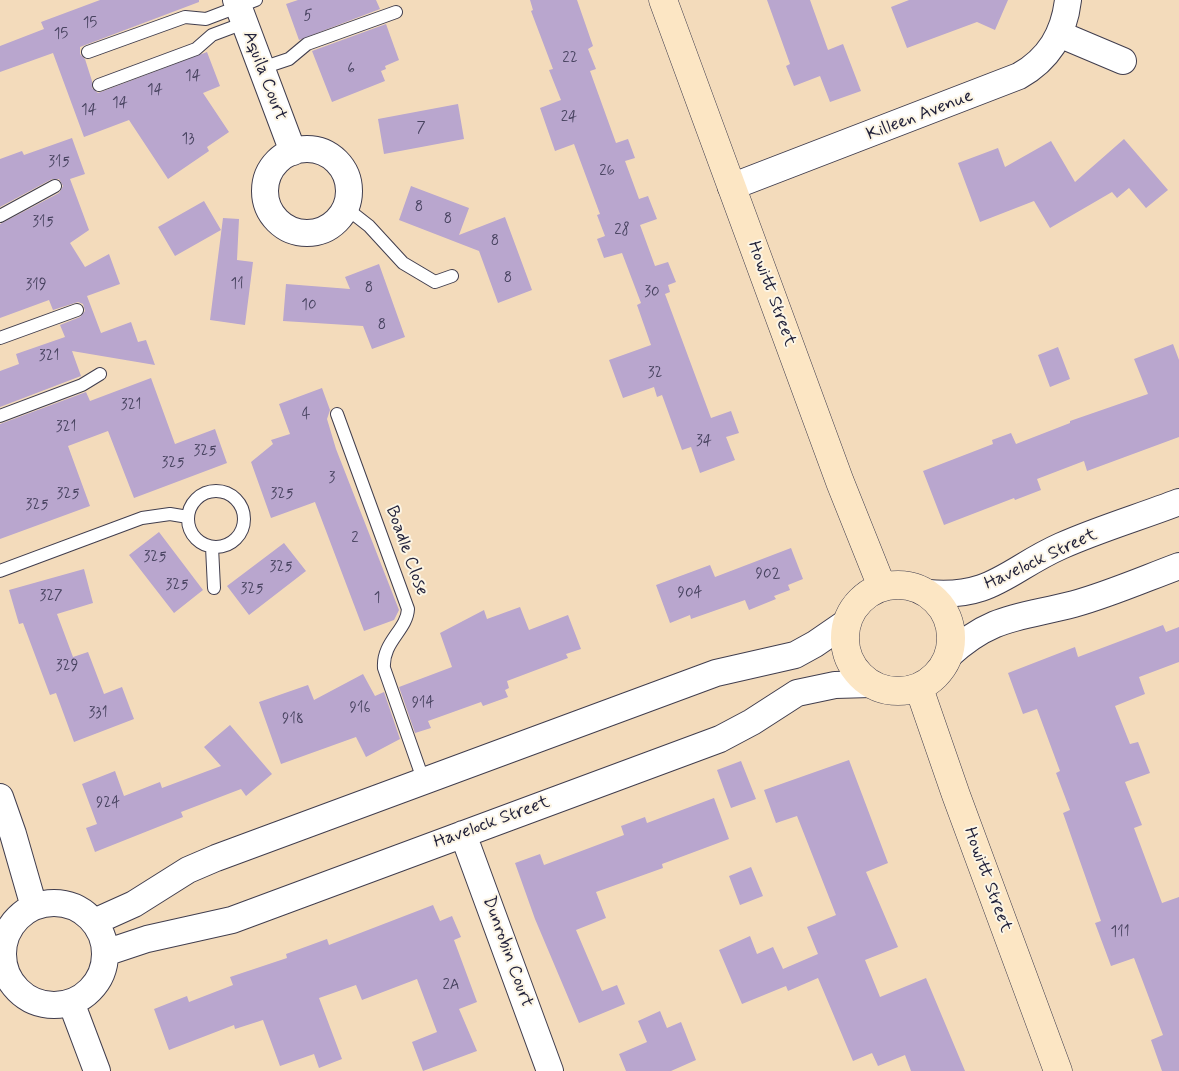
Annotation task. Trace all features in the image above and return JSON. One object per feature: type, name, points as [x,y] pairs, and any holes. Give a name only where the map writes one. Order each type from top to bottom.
[{"type":"street","name":"Howitt Street","points":[[663,0],[836,473],[882,587]]},
{"type":"street","name":"Killeen Avenue","points":[[731,187],[1004,84],[1037,65],[1049,52],[1059,34],[1068,0]]},
{"type":"street","name":"Aquila Court","points":[[244,7],[262,68],[293,152]]},
{"type":"street","points":[[1059,34],[1123,61]]},
{"type":"street","points":[[309,149],[317,150],[325,153],[343,169],[349,185],[346,208],[334,224],[315,232],[295,231],[278,220],[267,203],[267,181],[279,160],[293,152],[309,149]]},
{"type":"street","name":"Havelock Street","points":[[928,593],[956,593],[995,584],[1060,546],[1179,502]]},
{"type":"street","points":[[948,656],[974,635],[997,622],[1074,604],[1179,566]]},
{"type":"street","points":[[94,922],[134,904],[188,870],[716,673],[795,655],[816,644],[846,622],[860,600],[872,591],[882,587],[901,584],[928,593],[948,617],[952,641],[948,656],[937,675],[919,688],[891,691],[871,684],[858,673],[848,658],[844,640],[846,622]]},
{"type":"street","name":"Havelock Street","points":[[105,953],[147,939],[232,920],[720,739],[747,725],[797,693],[835,685],[871,684]]},
{"type":"street","name":"Howitt Street","points":[[919,688],[956,795],[1058,1071]]},
{"type":"street","points":[[0,797],[34,907]]},
{"type":"street","name":"Dunrobin Court","points":[[463,834],[550,1071]]},
{"type":"street","points":[[50,903],[67,904],[82,911],[94,922],[102,937],[105,953],[103,969],[96,983],[85,994],[71,1002],[55,1005],[39,1003],[25,997],[3,972],[4,940],[10,926],[21,915],[34,907],[50,903]]},
{"type":"street","points":[[71,1002],[96,1071]]},
{"type":"lane","points":[[88,52],[185,17],[206,19],[244,7]]},
{"type":"lane","points":[[99,85],[196,49],[244,7]]},
{"type":"lane","points":[[262,68],[289,59],[307,44],[396,12]]},
{"type":"lane","points":[[0,216],[54,186]]},
{"type":"lane","points":[[346,208],[369,226],[403,263],[435,282],[452,276]]},
{"type":"lane","points":[[0,338],[77,310]]},
{"type":"lane","points":[[0,416],[82,385],[100,374]]},
{"type":"lane","name":"Boadle Close","points":[[337,414],[408,609],[406,619],[386,653],[384,668],[424,782]]},
{"type":"lane","points":[[209,491],[224,492],[236,499],[242,508],[244,518],[239,534],[227,545],[212,547],[195,538],[189,528],[188,517],[192,503],[199,496],[209,491]]},
{"type":"lane","points":[[0,571],[142,518],[170,514],[188,517]]},
{"type":"lane","points":[[212,547],[214,588]]},
{"type":"building","points":[[100,0],[199,0],[199,2],[80,47],[80,54],[85,59],[92,81],[92,88],[98,93],[207,52],[220,86],[203,93],[229,132],[207,147],[209,151],[168,179],[129,120],[84,137],[53,53],[0,72],[0,46],[44,29],[41,22]]},
{"type":"building","points":[[298,0],[376,0],[380,9],[299,40],[286,4]]},
{"type":"building","points":[[530,0],[577,0],[593,46],[588,49],[596,69],[590,71],[616,143],[628,139],[635,158],[625,161],[639,199],[648,196],[657,219],[640,225],[655,266],[668,262],[676,282],[668,285],[670,292],[665,294],[711,418],[731,411],[739,433],[726,437],[735,460],[700,473],[691,447],[682,450],[662,395],[657,397],[654,387],[623,398],[609,360],[651,345],[637,305],[641,303],[622,253],[604,258],[597,239],[605,236],[597,215],[600,214],[574,144],[555,151],[540,108],[561,100],[549,70],[553,69],[531,11],[533,10]]},
{"type":"building","points":[[767,0],[810,0],[828,50],[843,44],[861,91],[830,102],[820,76],[794,86],[786,66],[790,64]]},
{"type":"building","points":[[909,0],[1008,0],[995,30],[977,22],[907,48],[891,7]]},
{"type":"building","points":[[386,24],[399,60],[385,66],[386,69],[381,71],[385,81],[332,102],[312,51]]},
{"type":"building","points":[[458,104],[464,139],[384,154],[378,119]]},
{"type":"building","points":[[72,138],[85,174],[70,179],[89,230],[70,243],[85,267],[109,254],[120,284],[87,296],[101,333],[131,322],[138,342],[146,340],[155,365],[72,351],[81,376],[0,407],[0,371],[19,364],[16,354],[65,337],[60,325],[80,317],[85,311],[83,304],[78,302],[53,310],[49,300],[0,318],[0,224],[59,193],[63,186],[59,179],[52,179],[0,207],[0,159],[22,151],[24,155]]},
{"type":"building","points":[[1124,139],[1168,190],[1146,208],[1129,188],[1117,198],[1112,192],[1050,228],[1034,201],[980,222],[958,163],[998,148],[1005,167],[1051,141],[1075,182]]},
{"type":"building","points":[[411,186],[469,208],[459,235],[505,217],[532,290],[498,303],[479,251],[399,220]]},
{"type":"building","points":[[204,201],[221,230],[175,256],[158,227]]},
{"type":"building","points":[[223,218],[239,219],[237,260],[253,262],[245,325],[210,320]]},
{"type":"building","points":[[379,264],[405,337],[372,349],[363,326],[283,321],[286,284],[350,289],[345,277]]},
{"type":"building","points":[[1173,344],[1179,360],[1179,437],[1087,471],[1084,461],[1037,479],[1041,490],[1015,500],[1014,498],[944,525],[923,471],[993,444],[992,440],[1011,433],[1016,444],[1070,423],[1070,421],[1148,394],[1134,359]]},
{"type":"building","points":[[1058,347],[1070,379],[1050,387],[1038,355]]},
{"type":"building","points":[[151,378],[175,444],[215,429],[227,463],[134,498],[108,431],[68,446],[90,506],[0,539],[0,424],[86,392],[90,401]]},
{"type":"building","points":[[322,388],[330,410],[327,419],[336,449],[399,610],[394,620],[364,631],[315,502],[271,518],[251,462],[273,444],[271,440],[290,434],[279,404]]},
{"type":"building","points":[[159,532],[203,590],[174,613],[129,555]]},
{"type":"building","points":[[284,543],[306,571],[249,615],[227,586]]},
{"type":"building","points":[[791,548],[803,579],[788,585],[790,590],[774,596],[776,599],[749,610],[745,600],[691,619],[690,615],[670,623],[656,585],[710,565],[715,577]]},
{"type":"building","points":[[84,569],[93,603],[57,614],[73,657],[88,652],[104,694],[122,687],[134,719],[74,742],[56,693],[50,695],[23,623],[19,624],[9,590]]},
{"type":"building","points":[[520,607],[529,630],[568,615],[581,649],[566,654],[568,658],[507,681],[509,688],[505,690],[508,697],[483,706],[481,702],[428,721],[431,728],[415,733],[399,687],[452,667],[440,633],[484,610],[487,619]]},
{"type":"building","points":[[1163,625],[1166,632],[1179,627],[1179,662],[1139,677],[1145,694],[1115,706],[1130,744],[1138,742],[1150,773],[1125,782],[1142,825],[1134,828],[1162,903],[1179,897],[1179,1071],[1162,1071],[1151,1040],[1163,1035],[1134,958],[1111,966],[1095,923],[1101,921],[1063,813],[1070,810],[1056,773],[1060,771],[1037,709],[1023,714],[1008,673],[1075,647],[1078,657]]},
{"type":"building","points":[[363,674],[375,696],[384,692],[400,739],[366,757],[356,737],[281,764],[259,702],[308,685],[314,700]]},
{"type":"building","points":[[230,725],[272,774],[246,796],[241,789],[181,812],[183,817],[95,852],[86,828],[97,824],[82,784],[115,771],[124,796],[160,782],[162,788],[221,766],[204,747]]},
{"type":"building","points":[[849,760],[888,863],[866,872],[898,947],[865,960],[880,997],[926,978],[965,1071],[911,1071],[905,1055],[878,1066],[872,1053],[853,1061],[818,978],[788,991],[786,986],[742,1004],[719,950],[750,936],[757,954],[773,947],[783,969],[818,954],[807,927],[836,915],[797,816],[776,823],[764,790]]},
{"type":"building","points":[[741,761],[756,799],[731,808],[717,770]]},
{"type":"building","points":[[714,798],[729,839],[662,864],[663,868],[596,892],[606,918],[576,930],[602,991],[617,985],[625,1004],[579,1023],[535,919],[515,863],[540,854],[544,865],[624,835],[621,826],[645,817],[647,823]]},
{"type":"building","points":[[751,867],[763,896],[740,905],[729,876]]},
{"type":"building","points":[[433,905],[440,921],[452,916],[461,937],[454,940],[477,1002],[459,1009],[477,1051],[423,1071],[412,1042],[437,1032],[417,979],[362,1000],[356,985],[319,998],[342,1059],[319,1068],[314,1054],[280,1066],[263,1020],[235,1029],[234,1025],[169,1050],[154,1009],[187,996],[189,1002],[233,985],[230,977],[287,958],[286,954],[327,939],[329,945]]},
{"type":"building","points":[[660,1011],[667,1028],[681,1022],[696,1060],[671,1071],[626,1071],[619,1054],[647,1042],[638,1021]]}]
